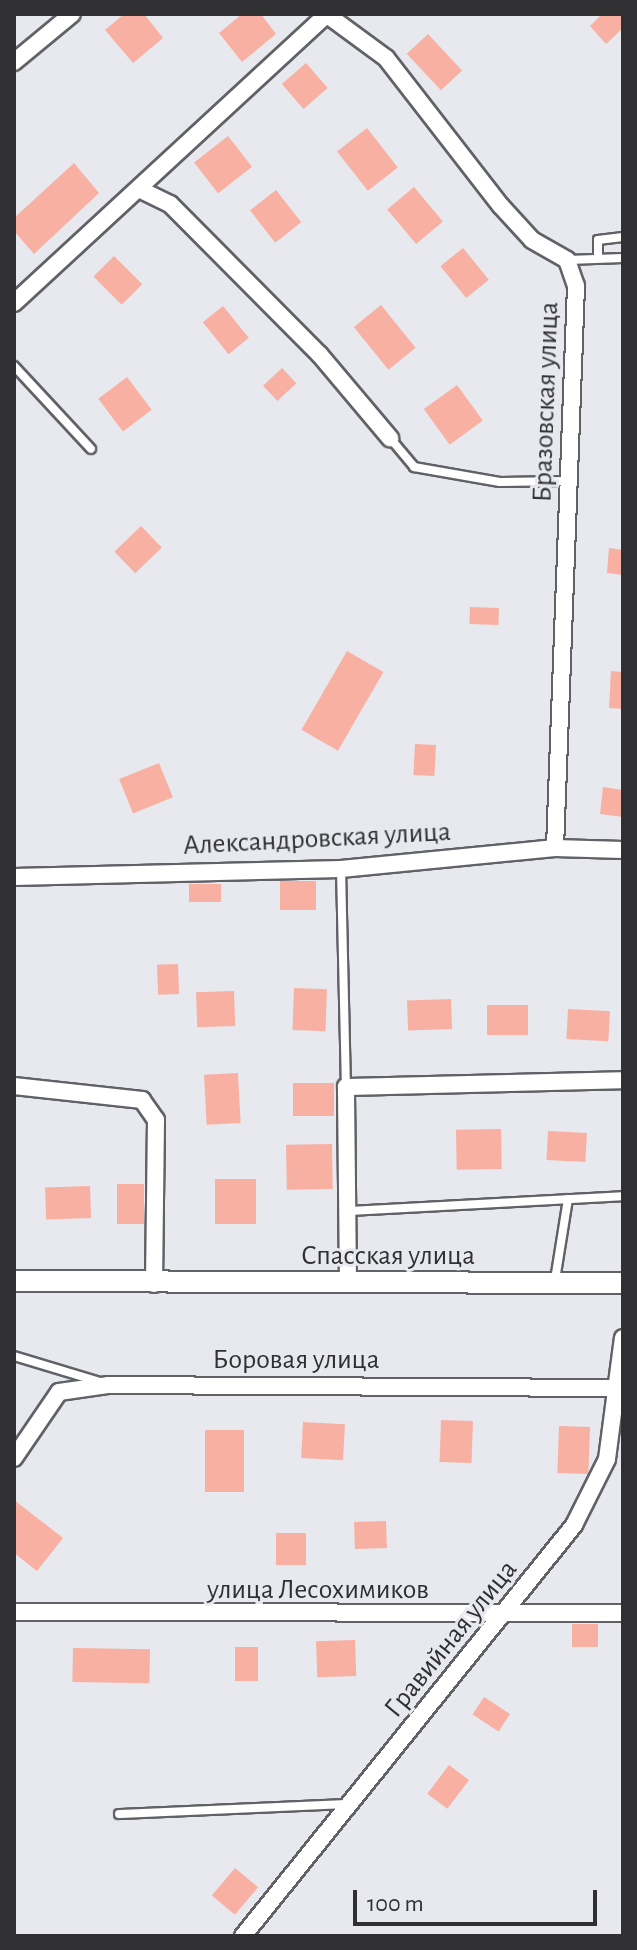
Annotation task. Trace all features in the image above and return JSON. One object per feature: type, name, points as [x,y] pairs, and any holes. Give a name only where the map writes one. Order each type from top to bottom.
[{"type":"street","points":[[14,62],[72,14]]},
{"type":"street","points":[[14,303],[141,190],[326,14],[386,58],[501,206],[532,240],[567,260]]},
{"type":"street","points":[[141,190],[181,215],[390,438]]},
{"type":"street","name":"Бразовская улица","points":[[555,848],[576,286],[567,260]]},
{"type":"street","name":"Александровская улица","points":[[14,877],[341,869],[555,848],[623,850]]},
{"type":"street","points":[[348,1283],[346,1087],[623,1080]]},
{"type":"street","points":[[14,1086],[142,1100],[156,1120],[154,1284]]},
{"type":"street","name":"Спасская улица","points":[[14,1281],[154,1284],[623,1283]]},
{"type":"street","name":"Гравийная улица","points":[[243,1936],[348,1804],[507,1614],[574,1525],[607,1459],[623,1338]]},
{"type":"street","name":"Боровая улица","points":[[14,1458],[59,1392],[108,1385],[614,1388]]},
{"type":"street","name":"улица Лесохимиков","points":[[14,1612],[623,1613]]},
{"type":"lane","points":[[598,257],[598,240],[623,237]]},
{"type":"lane","points":[[567,260],[623,258]]},
{"type":"lane","points":[[14,366],[91,449]]},
{"type":"lane","points":[[390,438],[414,467],[500,482],[569,481]]},
{"type":"lane","points":[[341,869],[346,1087]]},
{"type":"lane","points":[[349,1211],[623,1196]]},
{"type":"lane","points":[[554,1285],[568,1199]]},
{"type":"lane","points":[[14,1356],[108,1385]]},
{"type":"lane","points":[[119,1814],[348,1804]]},
{"type":"building","points":[[124,14],[144,14],[163,38],[133,63],[105,30]]},
{"type":"building","points":[[242,14],[261,14],[276,34],[242,62],[219,33]]},
{"type":"building","points":[[602,14],[623,14],[623,28],[606,44],[590,26]]},
{"type":"building","points":[[428,34],[462,71],[441,90],[407,54]]},
{"type":"building","points":[[306,63],[328,88],[303,109],[282,84]]},
{"type":"building","points":[[367,128],[398,167],[368,191],[337,151]]},
{"type":"building","points":[[228,136],[252,167],[218,193],[194,162]]},
{"type":"building","points":[[74,163],[99,193],[34,254],[14,231],[14,218]]},
{"type":"building","points":[[414,187],[443,221],[416,244],[387,209]]},
{"type":"building","points":[[276,190],[301,222],[275,243],[250,210]]},
{"type":"building","points":[[463,248],[489,280],[466,298],[440,266]]},
{"type":"building","points":[[114,256],[142,284],[122,305],[93,277]]},
{"type":"building","points":[[381,305],[416,348],[388,370],[354,327]]},
{"type":"building","points":[[223,306],[249,338],[229,354],[203,322]]},
{"type":"building","points":[[282,368],[296,383],[277,401],[263,386]]},
{"type":"building","points":[[127,377],[152,410],[123,431],[98,399]]},
{"type":"building","points":[[457,385],[483,421],[450,445],[424,409]]},
{"type":"building","points":[[141,526],[162,548],[135,573],[114,552]]},
{"type":"building","points":[[609,548],[623,550],[623,575],[607,573]]},
{"type":"building","points":[[470,607],[499,608],[498,625],[469,624]]},
{"type":"building","points":[[347,651],[383,672],[338,751],[302,730]]},
{"type":"building","points":[[611,671],[623,672],[623,709],[609,708]]},
{"type":"building","points":[[415,744],[436,745],[434,776],[413,775]]},
{"type":"building","points":[[159,763],[173,797],[133,813],[119,779]]},
{"type":"building","points":[[603,787],[623,790],[623,817],[600,814]]},
{"type":"building","points":[[280,881],[316,881],[316,910],[280,910]]},
{"type":"building","points":[[189,884],[221,884],[221,902],[189,902]]},
{"type":"building","points":[[178,964],[179,994],[158,995],[157,965]]},
{"type":"building","points":[[294,988],[327,989],[326,1031],[293,1030]]},
{"type":"building","points":[[234,991],[235,1026],[197,1027],[196,992]]},
{"type":"building","points":[[451,999],[452,1029],[408,1031],[407,1001]]},
{"type":"building","points":[[487,1005],[528,1005],[528,1035],[487,1035]]},
{"type":"building","points":[[568,1009],[610,1011],[608,1041],[566,1039]]},
{"type":"building","points":[[238,1073],[241,1123],[207,1125],[204,1075]]},
{"type":"building","points":[[293,1083],[334,1083],[334,1116],[293,1116]]},
{"type":"building","points":[[501,1129],[502,1169],[457,1170],[456,1130]]},
{"type":"building","points":[[548,1131],[587,1133],[585,1162],[546,1160]]},
{"type":"building","points":[[332,1144],[333,1189],[287,1190],[286,1145]]},
{"type":"building","points":[[215,1179],[256,1179],[256,1224],[215,1224]]},
{"type":"building","points":[[117,1184],[144,1184],[144,1224],[117,1224]]},
{"type":"building","points":[[90,1186],[91,1218],[46,1220],[45,1188]]},
{"type":"building","points":[[441,1420],[473,1421],[472,1463],[440,1462]]},
{"type":"building","points":[[303,1422],[345,1424],[343,1460],[301,1458]]},
{"type":"building","points":[[559,1426],[590,1427],[588,1474],[557,1473]]},
{"type":"building","points":[[205,1430],[244,1430],[244,1492],[205,1492]]},
{"type":"building","points":[[14,1500],[63,1538],[37,1571],[14,1553]]},
{"type":"building","points":[[386,1521],[387,1548],[355,1549],[354,1522]]},
{"type":"building","points":[[276,1533],[306,1533],[306,1565],[276,1565]]},
{"type":"building","points":[[572,1624],[598,1624],[598,1647],[572,1647]]},
{"type":"building","points":[[355,1640],[356,1676],[317,1677],[316,1641]]},
{"type":"building","points":[[235,1647],[258,1647],[258,1681],[235,1681]]},
{"type":"building","points":[[73,1648],[150,1649],[149,1683],[72,1682]]},
{"type":"building","points":[[484,1697],[510,1714],[499,1731],[473,1715]]},
{"type":"building","points":[[449,1765],[469,1780],[447,1809],[427,1794]]},
{"type":"building","points":[[235,1868],[258,1887],[235,1915],[212,1896]]}]
